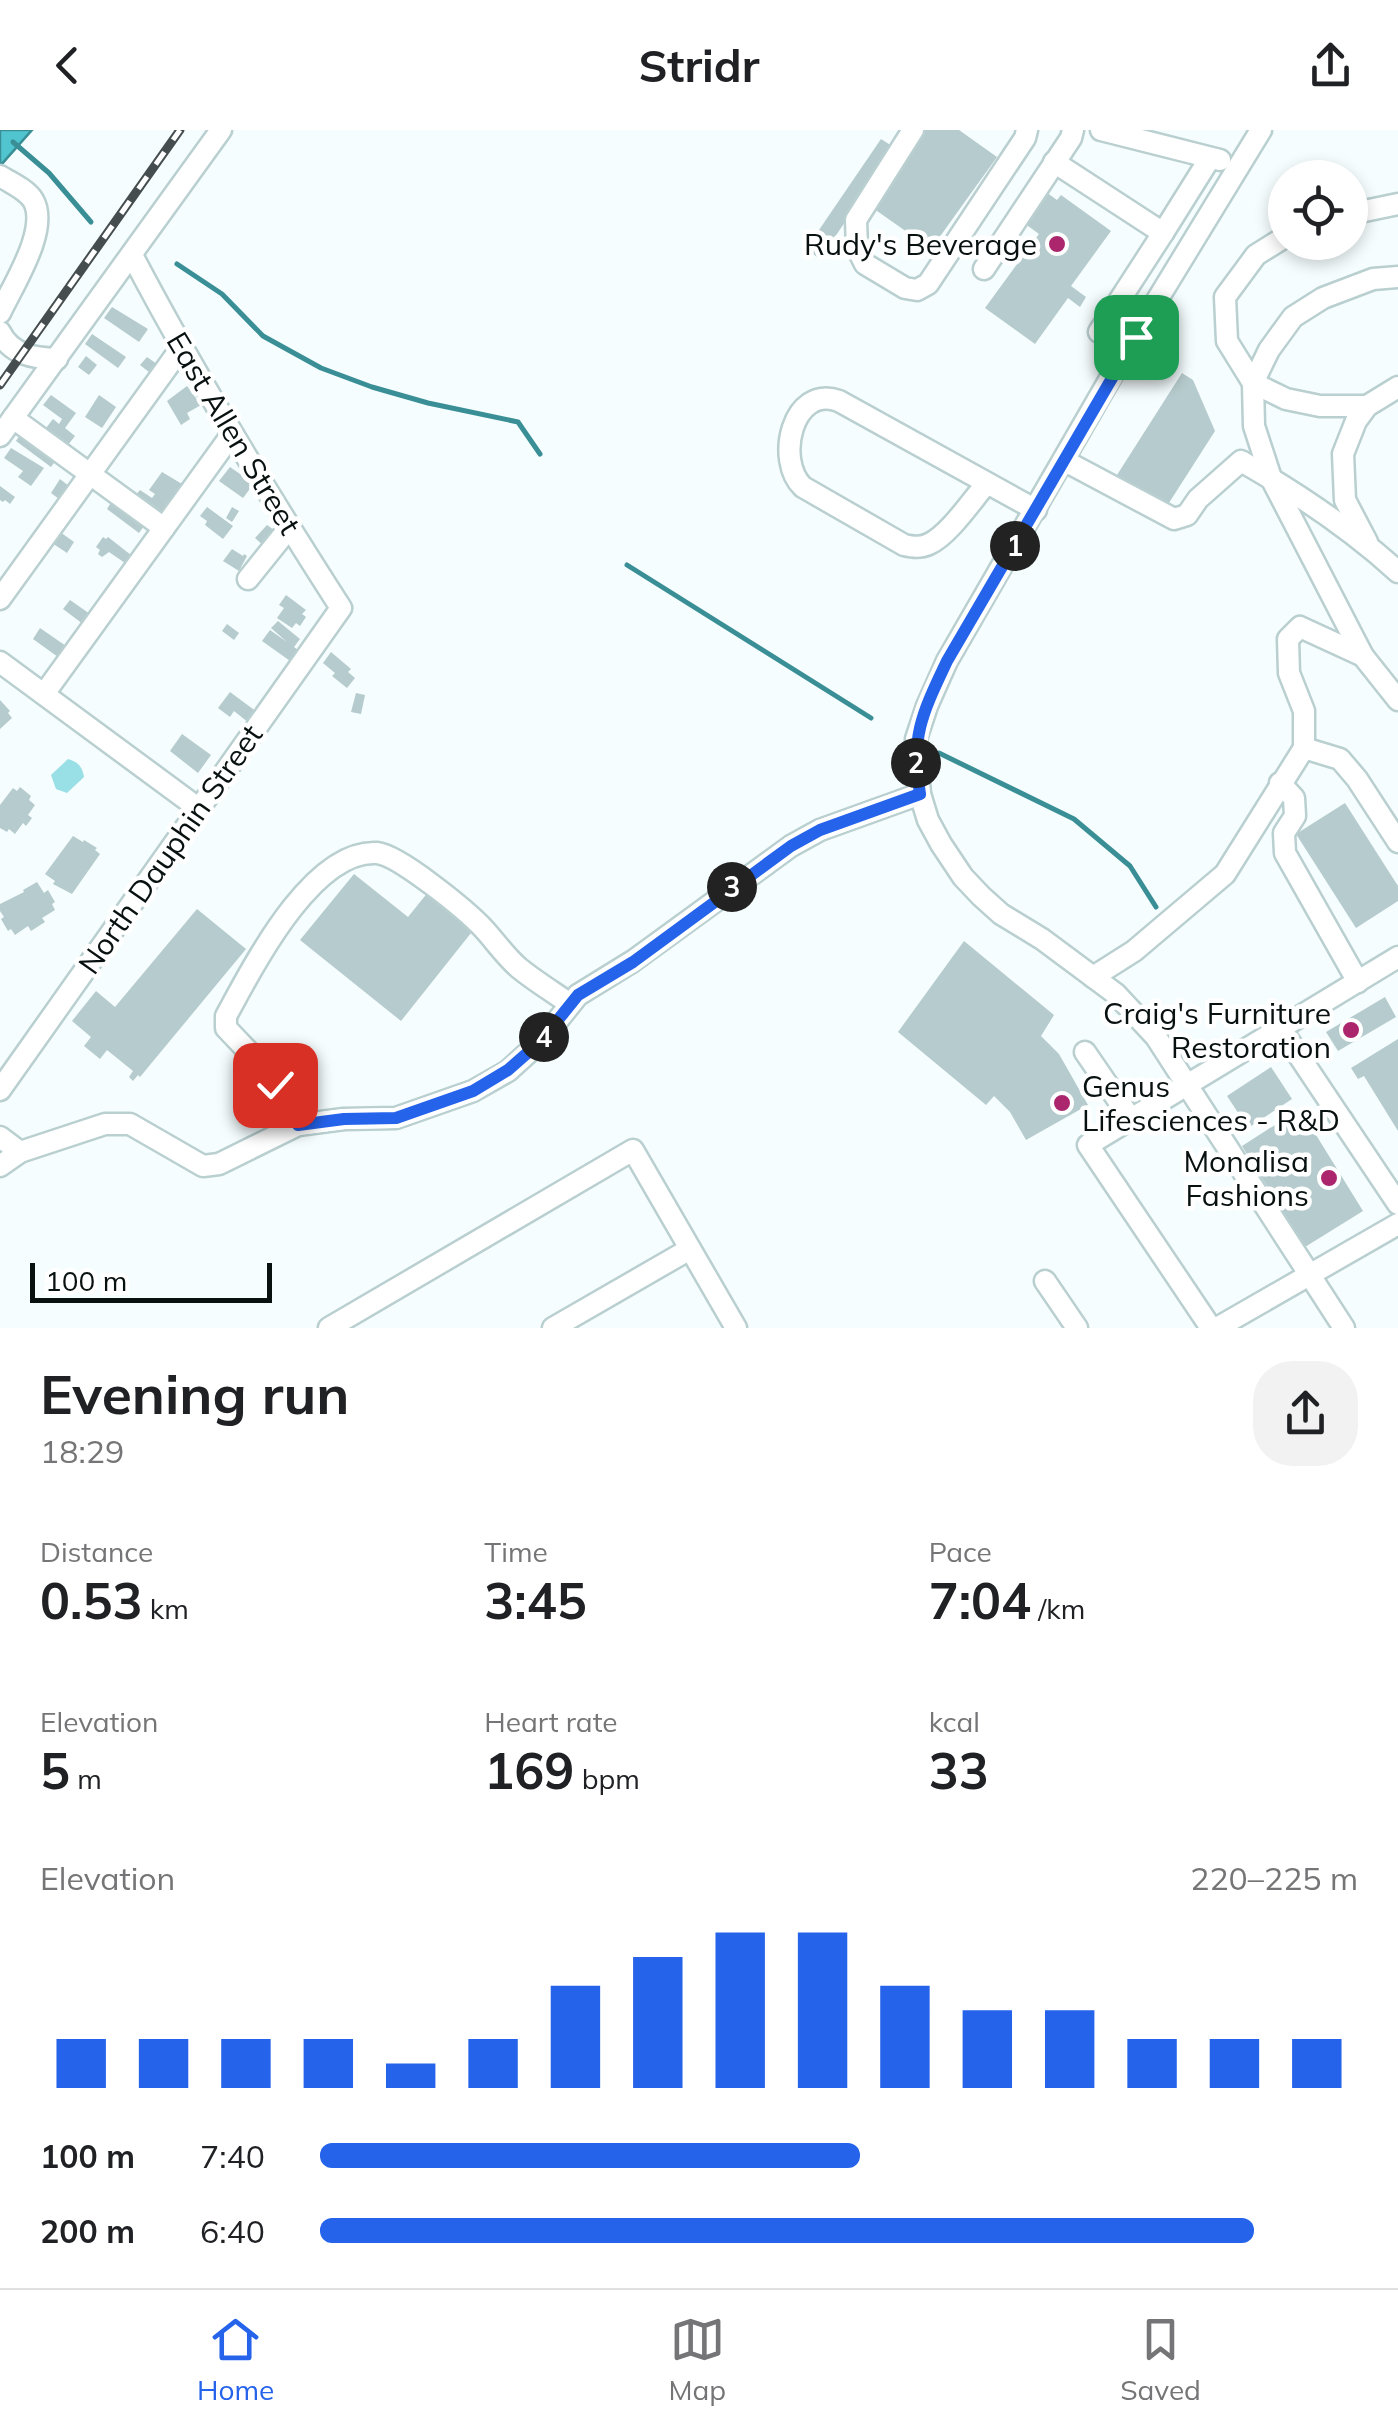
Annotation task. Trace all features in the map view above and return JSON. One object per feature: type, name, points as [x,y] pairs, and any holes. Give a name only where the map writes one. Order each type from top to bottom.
[{"type":"street","points":[[164,528],[90,474],[6,427],[221,130]]},
{"type":"street","points":[[913,130],[856,220],[857,248],[865,264],[905,288],[917,290],[928,284],[1026,138],[1027,130]]},
{"type":"street","points":[[984,269],[1072,138],[1073,130]]},
{"type":"street","points":[[1101,130],[1240,165]]},
{"type":"street","points":[[1262,130],[1126,351],[947,661],[916,739],[916,772],[928,820],[962,877],[1001,914],[1116,994],[1156,1037],[1344,1328]]},
{"type":"street","points":[[1099,332],[1210,158]]},
{"type":"street","points":[[1054,162],[1162,233]]},
{"type":"street","points":[[0,176],[26,192],[39,216],[34,240],[0,313]]},
{"type":"street","points":[[1368,210],[1398,204]]},
{"type":"street","points":[[1268,247],[1256,254],[1225,296],[1226,341],[1253,383],[1286,399],[1320,406],[1368,406]]},
{"type":"street","name":"East Allen Street","points":[[132,255],[181,348],[341,608]]},
{"type":"street","points":[[1398,276],[1374,278],[1323,298],[1293,317],[1269,350],[1253,383],[1254,426],[1271,478],[1362,656],[1398,700]]},
{"type":"street","points":[[0,332],[14,350],[34,358],[57,360]]},
{"type":"street","points":[[0,600],[181,348]]},
{"type":"street","points":[[1368,544],[1345,500],[1343,454],[1356,422],[1368,406],[1398,386]]},
{"type":"street","points":[[987,483],[940,536],[916,547],[904,545],[797,481],[789,457],[794,424],[799,412],[817,400],[839,400],[1036,510]]},
{"type":"street","points":[[44,694],[232,434]]},
{"type":"street","points":[[1065,461],[1174,519],[1187,515],[1198,499],[1242,462],[1368,544],[1398,572]]},
{"type":"street","points":[[248,579],[289,528]]},
{"type":"street","name":"North Dauphin Street","points":[[0,1090],[341,608]]},
{"type":"street","points":[[1093,976],[1134,951],[1225,874],[1304,748],[1304,710],[1288,672],[1288,639],[1300,627],[1362,656]]},
{"type":"street","points":[[0,662],[198,808]]},
{"type":"street","points":[[1304,748],[1340,759],[1398,842]]},
{"type":"street","points":[[1280,783],[1294,798],[1295,816],[1284,833],[1284,854],[1358,982]]},
{"type":"street","points":[[0,1166],[20,1152],[105,1124],[130,1124],[203,1166],[219,1164],[298,1125],[396,1118],[473,1091],[508,1070],[541,1041],[578,995],[633,962],[791,846],[820,830],[920,794]]},
{"type":"street","points":[[298,1125],[265,1069],[226,1028],[226,1016],[271,938],[305,890],[348,860],[381,853],[422,877],[480,924],[517,967],[570,1004]]},
{"type":"street","points":[[1398,957],[1088,1145],[1214,1328],[1398,1224]]},
{"type":"street","points":[[1282,1030],[1398,1204]]},
{"type":"street","points":[[1085,1052],[1131,1120]]},
{"type":"street","points":[[0,1137],[20,1152]]},
{"type":"street","points":[[329,1328],[633,1150],[736,1328]]},
{"type":"street","points":[[553,1328],[690,1248]]},
{"type":"street","points":[[1046,1281],[1077,1328]]},
{"type":"shaded area","points":[[0,130],[32,130],[0,166]]},
{"type":"shaded area","points":[[68,759],[79,765],[84,777],[67,793],[56,789],[51,775]]},
{"type":"building","points":[[923,130],[959,130],[997,157],[931,249],[870,206]]},
{"type":"building","points":[[881,139],[895,148],[820,259],[806,249]]},
{"type":"building","points":[[1046,192],[1057,200],[1061,195],[1111,231],[1071,286],[1086,297],[1080,307],[1068,298],[1035,344],[985,308],[1039,234],[1024,223]]},
{"type":"building","points":[[112,307],[148,329],[139,342],[104,318]]},
{"type":"building","points":[[92,334],[126,357],[118,368],[85,344]]},
{"type":"building","points":[[86,356],[97,365],[89,375],[78,367]]},
{"type":"building","points":[[147,357],[161,367],[154,376],[140,365]]},
{"type":"building","points":[[1182,373],[1193,380],[1215,431],[1167,506],[1117,475]]},
{"type":"building","points":[[187,386],[201,405],[187,413],[190,419],[181,425],[167,401]]},
{"type":"building","points":[[51,395],[76,413],[65,428],[75,436],[64,450],[42,433],[53,419],[59,424],[62,419],[43,405]]},
{"type":"building","points":[[99,395],[116,407],[102,428],[85,417]]},
{"type":"building","points":[[22,432],[59,456],[51,467],[16,441]]},
{"type":"building","points":[[11,448],[44,468],[31,486],[18,477],[23,471],[4,458]]},
{"type":"building","points":[[230,467],[250,481],[252,486],[243,498],[219,481]]},
{"type":"building","points":[[162,472],[182,484],[162,521],[135,496],[140,490],[152,498],[155,494],[149,490]]},
{"type":"building","points":[[60,479],[74,490],[63,506],[51,493]]},
{"type":"building","points":[[0,486],[15,497],[10,504],[0,500]]},
{"type":"building","points":[[112,501],[146,523],[139,533],[107,509]]},
{"type":"building","points":[[207,507],[233,526],[223,539],[200,516]]},
{"type":"building","points":[[232,507],[239,511],[232,522],[226,518]]},
{"type":"building","points":[[267,525],[278,533],[265,547],[255,538]]},
{"type":"building","points":[[60,532],[74,542],[67,553],[52,543]]},
{"type":"building","points":[[103,537],[131,555],[125,563],[109,552],[102,557],[98,554],[100,550],[96,547]]},
{"type":"building","points":[[232,549],[247,556],[239,571],[223,561]]},
{"type":"building","points":[[286,595],[306,610],[300,626],[296,623],[292,628],[277,618]]},
{"type":"building","points":[[70,600],[90,614],[83,624],[63,609]]},
{"type":"building","points":[[278,621],[300,639],[294,647],[301,652],[293,663],[262,641],[270,630],[287,642],[271,628]]},
{"type":"building","points":[[227,624],[239,633],[234,640],[222,631]]},
{"type":"building","points":[[40,628],[66,646],[58,657],[33,639]]},
{"type":"building","points":[[331,652],[351,669],[348,672],[355,678],[347,688],[323,663]]},
{"type":"building","points":[[230,692],[257,712],[249,723],[234,711],[230,717],[218,708]]},
{"type":"building","points":[[356,693],[365,695],[361,714],[351,712]]},
{"type":"building","points":[[0,700],[12,718],[0,729]]},
{"type":"building","points":[[182,734],[211,755],[198,773],[170,751]]},
{"type":"building","points":[[20,787],[35,805],[28,815],[32,818],[15,834],[0,828],[0,805],[13,788],[17,791]]},
{"type":"building","points":[[1345,803],[1398,886],[1398,901],[1356,928],[1296,834]]},
{"type":"building","points":[[73,836],[97,848],[100,854],[72,894],[53,884],[55,881],[45,874]]},
{"type":"building","points":[[354,874],[408,917],[429,891],[475,928],[401,1021],[300,940]]},
{"type":"building","points":[[37,882],[44,893],[48,890],[55,910],[31,931],[28,926],[15,935],[1,919],[4,917],[0,904]]},
{"type":"building","points":[[197,909],[246,949],[133,1081],[129,1077],[133,1071],[107,1050],[100,1059],[84,1046],[91,1037],[72,1021],[96,991],[115,1007]]},
{"type":"building","points":[[964,941],[1054,1015],[1041,1036],[1059,1054],[1088,1105],[1026,1140],[1010,1112],[994,1096],[986,1105],[898,1032]]},
{"type":"building","points":[[1385,997],[1396,1017],[1338,1051],[1326,1032]]},
{"type":"building","points":[[1398,1039],[1398,1131],[1364,1076],[1358,1079],[1351,1068]]},
{"type":"building","points":[[1271,1067],[1292,1099],[1248,1128],[1227,1096]]},
{"type":"building","points":[[1300,1109],[1363,1211],[1305,1247],[1242,1146]]},
{"type":"waterway","points":[[13,142],[49,173],[91,222]]},
{"type":"waterway","points":[[177,264],[222,294],[263,336],[321,368],[428,403],[518,422],[540,454]]},
{"type":"waterway","points":[[627,565],[871,718]]},
{"type":"waterway","points":[[939,753],[1074,819],[1130,866],[1156,907]]},
{"type":"railway","points":[[0,385],[180,130]]},
{"type":"place","name":"Rudy's Beverage","points":[[1057,244]]},
{"type":"place","name":"Craig's Furniture Restoration","points":[[1351,1030]]},
{"type":"place","name":"Genus Lifesciences - R&D","points":[[1062,1103]]},
{"type":"place","name":"Monalisa Fashions","points":[[1329,1178]]},
{"type":"route","points":[[275,1085],[298,1125],[396,1118],[473,1091],[508,1070],[541,1041],[578,995],[633,962],[791,846],[820,830],[920,794],[916,739],[947,661],[1136,337]]}]
